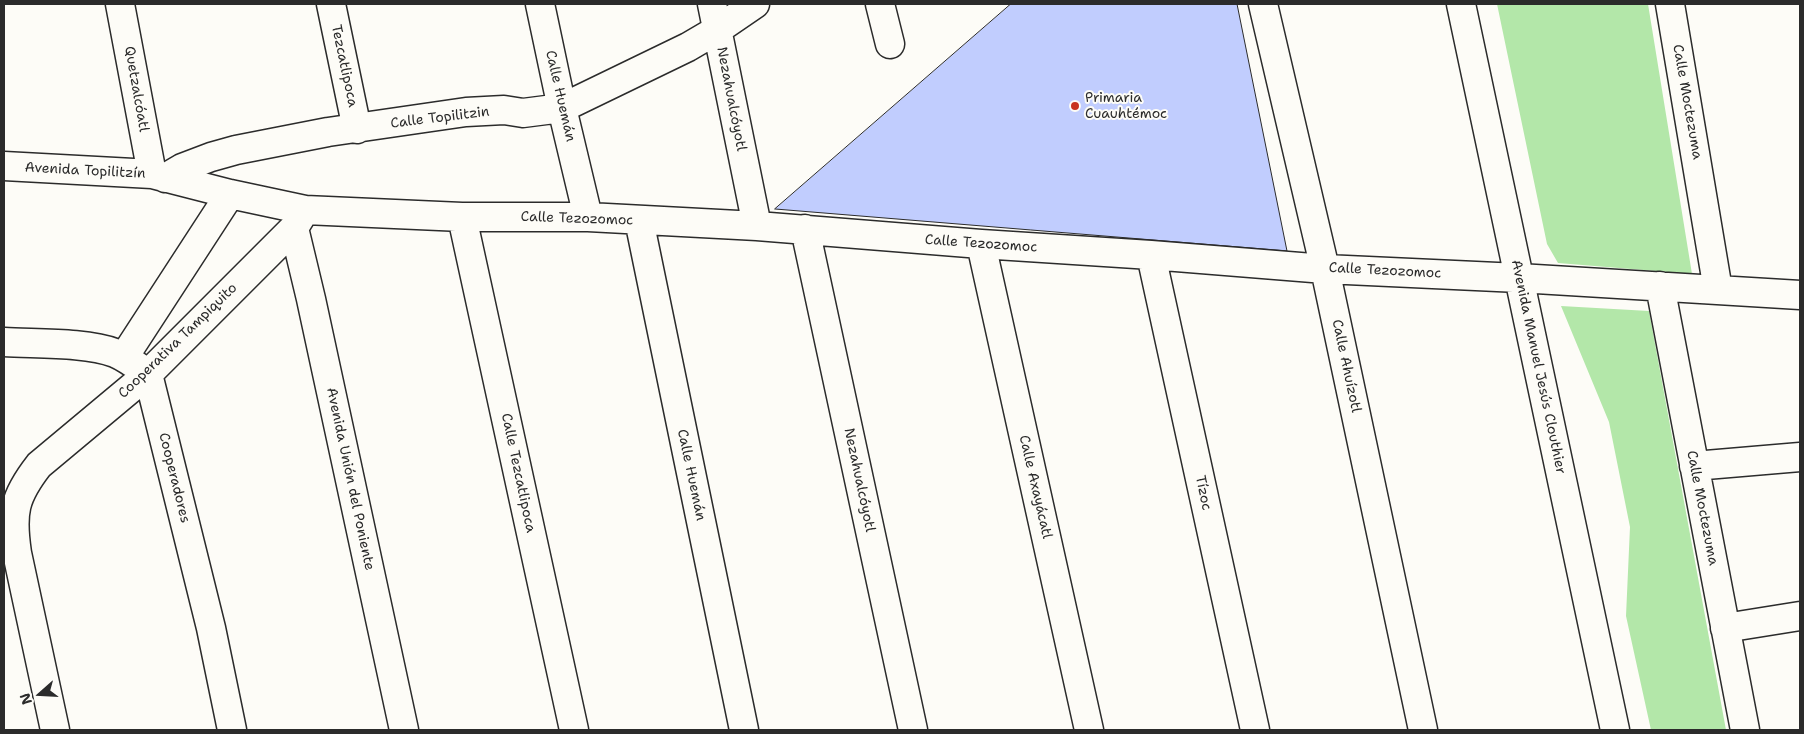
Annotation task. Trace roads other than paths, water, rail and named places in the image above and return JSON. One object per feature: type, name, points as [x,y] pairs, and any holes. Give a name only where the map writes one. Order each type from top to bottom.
[{"type":"street","name":"Quetzalcóatl","points":[[120,4],[159,176]]},
{"type":"street","name":"Tezcatlipoca","points":[[331,4],[357,129]]},
{"type":"street","name":"Calle Huemán","points":[[540,4],[588,217]]},
{"type":"street","name":"Nezahualcóyotl","points":[[712,4],[757,226]]},
{"type":"street","name":"Calle Topilitzin","points":[[159,176],[236,150],[295,138],[466,112],[504,110],[523,113],[562,108],[688,47],[755,4]]},
{"type":"street","points":[[880,4],[890,44]]},
{"type":"street","name":"Calle Ahuízotl","points":[[1263,4],[1325,268],[1423,730]]},
{"type":"street","name":"Avenida Manuel Jesús Clouthier","points":[[1461,4],[1614,730]]},
{"type":"street","name":"Calle Moctezuma","points":[[1670,4],[1718,290]]},
{"type":"street","name":"Avenida Topilitzín","points":[[4,166],[159,176]]},
{"type":"street","name":"Calle Tezozomoc","points":[[159,176],[230,194],[299,219],[588,217],[805,229],[980,244],[1325,268],[1800,295]]},
{"type":"street","name":"Cooperativa Tampiquito","points":[[124,357],[230,194]]},
{"type":"street","name":"Calle Tezcatlipoca","points":[[462,217],[574,730]]},
{"type":"street","name":"Cooperativa Tampiquito","points":[[55,730],[9,516],[18,496],[39,465],[148,374],[299,219]]},
{"type":"street","name":"Avenida Unión del Poniente","points":[[299,219],[318,327],[404,730]]},
{"type":"street","name":"Calle Huemán","points":[[639,220],[744,730]]},
{"type":"street","name":"Nezahualcóyotl","points":[[805,229],[913,730]]},
{"type":"street","name":"Calle Axayácatl","points":[[980,244],[1089,730]]},
{"type":"street","name":"Tízoc","points":[[1151,255],[1255,730]]},
{"type":"street","name":"Calle Moctezuma","points":[[1660,286],[1744,730]]},
{"type":"street","points":[[4,342],[85,347],[103,350],[124,357],[148,374]]},
{"type":"street","name":"Cooperadores","points":[[148,374],[211,628],[232,730]]},
{"type":"street","points":[[1694,466],[1800,457]]},
{"type":"street","points":[[1725,628],[1800,616]]},
{"type":"place","name":"Primaria Cuauhtémoc","points":[[1075,106]]}]
